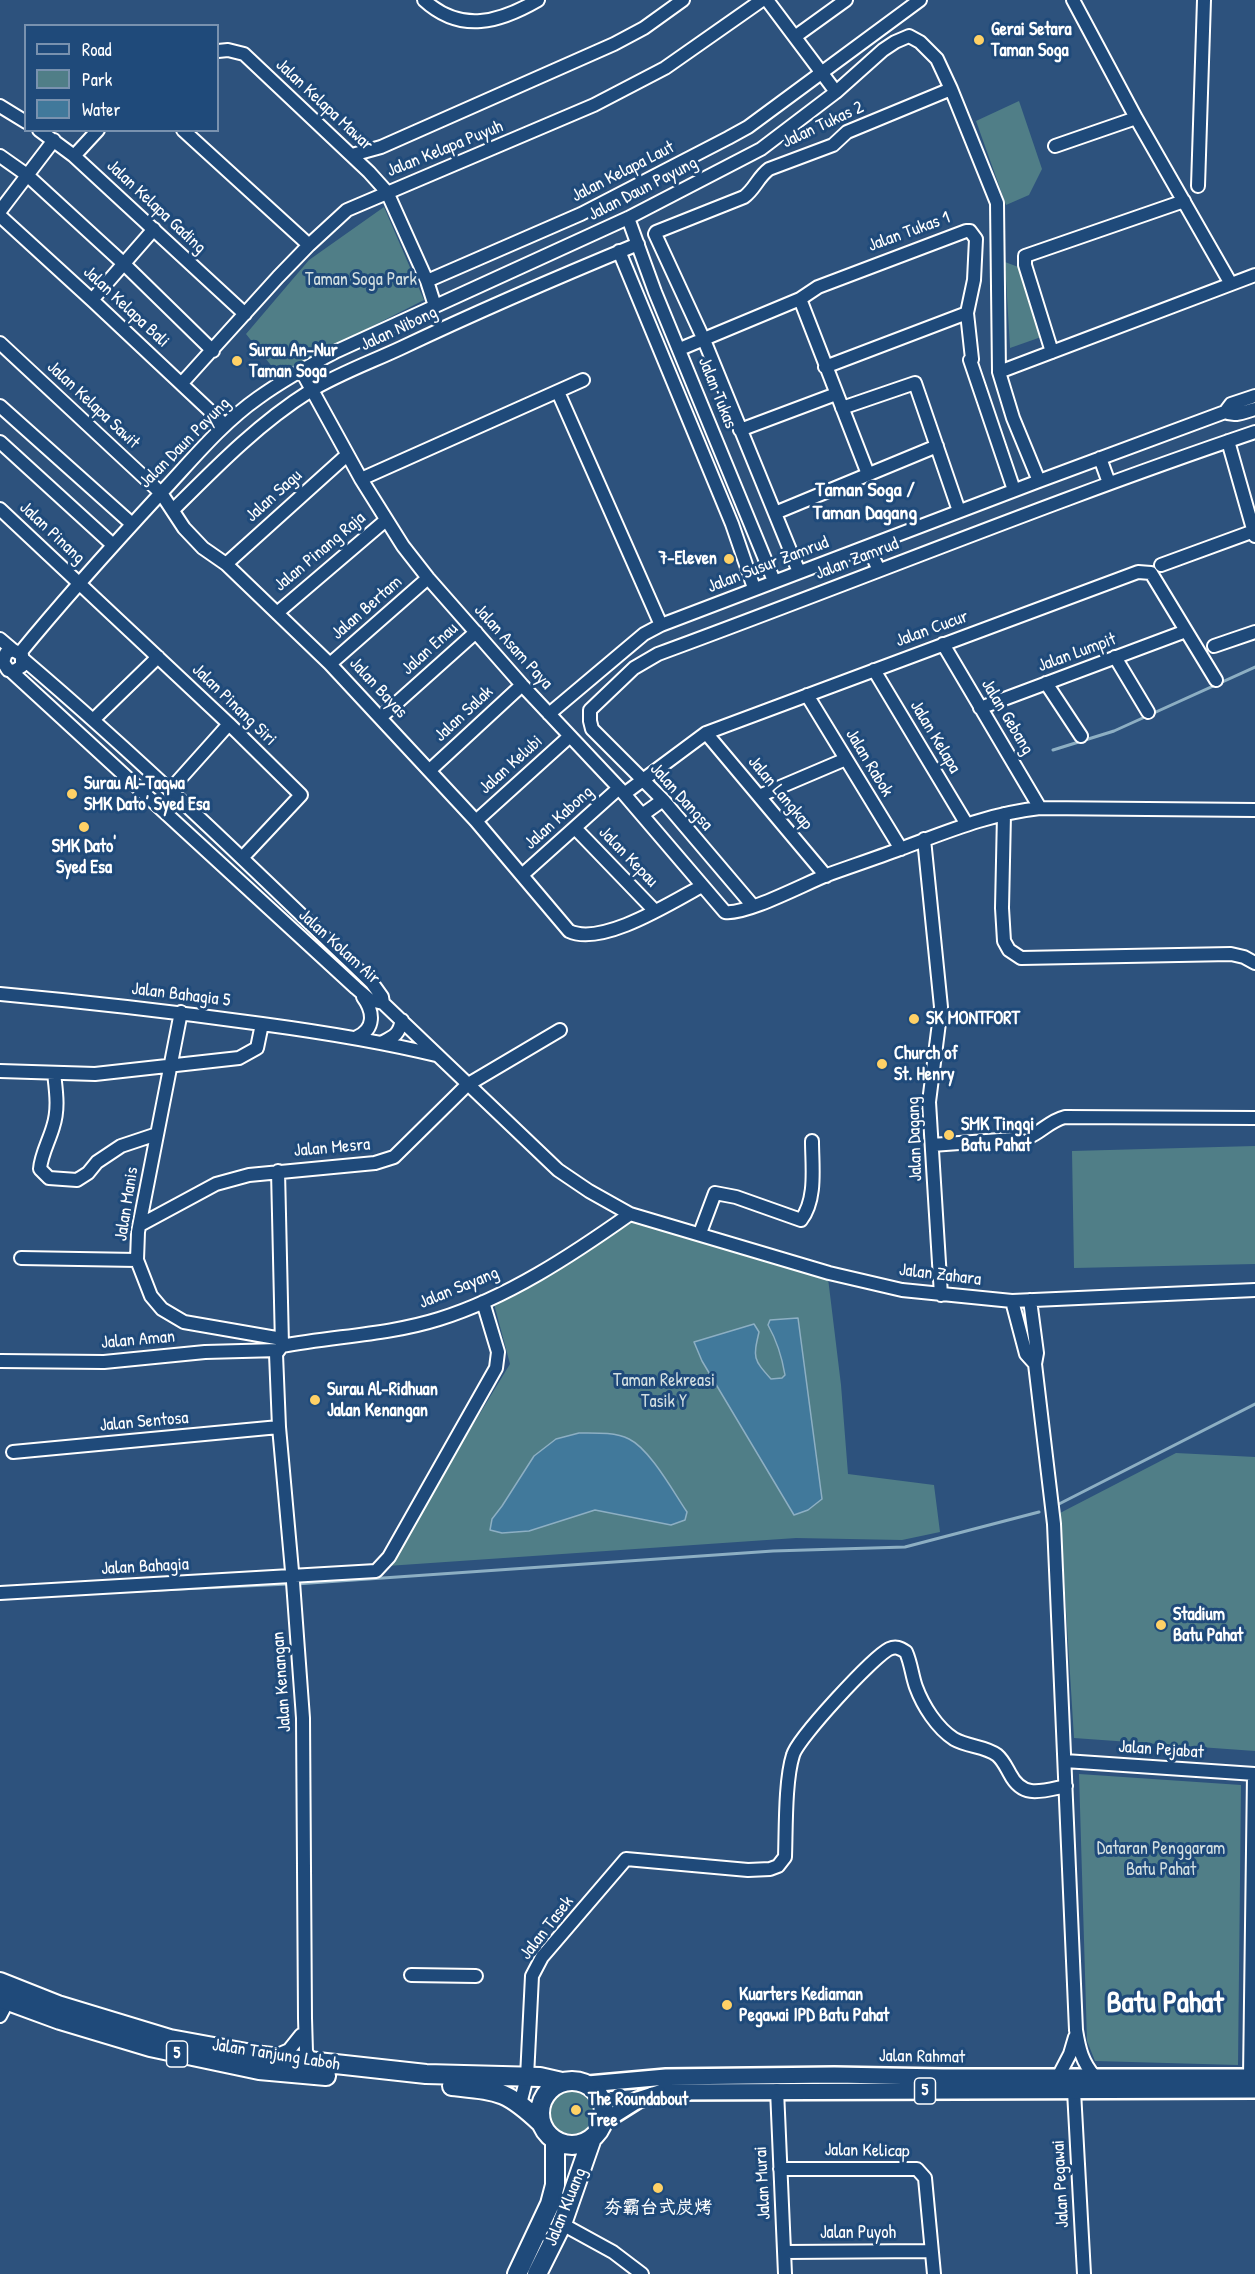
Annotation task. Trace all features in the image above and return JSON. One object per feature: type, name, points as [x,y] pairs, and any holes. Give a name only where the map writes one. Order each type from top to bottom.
[{"type":"highway","name":"Jalan Tanjung Laboh","points":[[4,1997],[88,2029],[150,2047],[259,2070],[302,2066],[426,2074],[540,2077],[562,2082]]},
{"type":"highway","name":"Jalan Tanjung Laboh","points":[[4,1997],[58,2005],[170,2039],[272,2057],[302,2066],[490,2090],[502,2093],[520,2103],[541,2123]]},
{"type":"highway","name":"5","points":[[562,2082],[580,2081],[588,2084]]},
{"type":"highway","points":[[541,2123],[541,2103],[546,2094],[562,2082]]},
{"type":"highway","points":[[588,2084],[601,2097],[605,2114],[603,2122]]},
{"type":"highway","name":"5","points":[[592,2139],[603,2122]]},
{"type":"highway","name":"5","points":[[541,2123],[544,2130],[555,2140]]},
{"type":"highway","points":[[555,2140],[574,2145],[592,2139]]},
{"type":"highway","name":"Jalan Kluang","points":[[537,2274],[562,2224],[592,2139]]},
{"type":"highway","name":"Jalan Kluang","points":[[517,2274],[550,2204],[555,2185],[555,2140]]},
{"type":"main road","name":"Jalan Rahmat","points":[[588,2084],[666,2077],[834,2075],[1253,2081]]},
{"type":"main road","name":"Jalan Rahmat","points":[[603,2122],[638,2100],[663,2092],[1074,2091],[1253,2081]]},
{"type":"street","points":[[424,0],[447,16],[475,21],[491,21],[515,14],[538,0]]},
{"type":"street","points":[[352,156],[381,147],[614,44],[644,28],[683,0]]},
{"type":"street","name":"Jalan Kelapa Puyuh","points":[[182,383],[309,245],[347,210],[594,105],[664,68],[762,0]]},
{"type":"street","points":[[767,0],[836,92]]},
{"type":"street","points":[[796,36],[846,0]]},
{"type":"street","name":"Jalan Kelapa Laut","points":[[427,281],[581,214],[748,127],[920,0]]},
{"type":"street","points":[[1073,0],[1136,118],[1231,284]]},
{"type":"street","points":[[1198,186],[1204,0]]},
{"type":"street","name":"Jalan Daun Payung","points":[[18,654],[132,524],[225,425],[257,398],[301,370],[628,218],[761,149],[836,92],[883,50],[909,36],[920,42],[937,59],[997,203],[999,372],[1013,418],[1039,481]]},
{"type":"street","name":"Jalan Kelapa Mawar","points":[[219,51],[228,50],[244,54],[387,192],[427,281],[435,306]]},
{"type":"street","name":"Jalan Tukas 2","points":[[704,340],[655,234],[657,230],[744,197],[760,176],[769,170],[830,146],[847,132],[951,89]]},
{"type":"street","points":[[0,106],[24,121]]},
{"type":"street","points":[[1055,146],[1136,118]]},
{"type":"street","name":"Jalan Kelapa Gading","points":[[42,132],[74,156],[245,314]]},
{"type":"street","points":[[74,156],[96,132]]},
{"type":"street","points":[[185,132],[309,245]]},
{"type":"street","points":[[0,211],[54,140]]},
{"type":"street","points":[[0,156],[27,175],[124,264],[213,351]]},
{"type":"street","points":[[1052,352],[1025,265],[1025,256],[1184,201]]},
{"type":"street","name":"Jalan Kelapa Bali","points":[[0,216],[225,425]]},
{"type":"street","name":"Jalan Tukas","points":[[628,218],[774,581]]},
{"type":"street","points":[[93,300],[154,229]]},
{"type":"street","name":"Jalan Tukas 1","points":[[680,349],[800,299],[818,287],[966,231],[974,234],[976,239],[974,280],[967,313],[972,359],[970,360],[1014,490]]},
{"type":"street","name":"Jalan Nibong","points":[[173,510],[231,453],[264,425],[311,391],[451,325],[638,244]]},
{"type":"street","points":[[619,251],[732,524],[754,588]]},
{"type":"street","points":[[999,372],[1255,275]]},
{"type":"street","points":[[800,299],[868,474]]},
{"type":"street","points":[[825,368],[967,313]]},
{"type":"street","points":[[704,340],[799,572]]},
{"type":"street","name":"Jalan Kelapa Sawit","points":[[0,343],[161,493]]},
{"type":"street","name":"Jalan Asam Paya","points":[[301,370],[347,455],[386,520],[428,578],[522,685],[621,791],[725,912],[753,906]]},
{"type":"street","points":[[361,479],[583,380]]},
{"type":"street","points":[[842,408],[915,383],[959,511]]},
{"type":"street","points":[[558,392],[661,625]]},
{"type":"street","points":[[740,430],[836,394]]},
{"type":"street","points":[[1255,396],[1231,404],[1225,412],[1237,415],[1255,409]]},
{"type":"street","points":[[0,406],[132,524]]},
{"type":"street","name":"Jalan Susur Zamrud","points":[[549,714],[644,634],[661,625],[1225,412]]},
{"type":"street","name":"Jalan Zamrud","points":[[590,710],[634,668],[647,659],[1109,483],[1255,432]]},
{"type":"street","points":[[1161,565],[1254,533],[1228,441]]},
{"type":"street","points":[[0,442],[113,545]]},
{"type":"street","points":[[775,513],[937,446]]},
{"type":"street","name":"Jalan Sagu","points":[[226,564],[347,455]]},
{"type":"street","points":[[1100,458],[1109,483]]},
{"type":"street","name":"Jalan Bayas","points":[[161,493],[184,528],[203,548],[226,564],[330,664],[381,717],[476,820],[569,931],[577,935],[589,935],[630,923],[702,886]]},
{"type":"street","name":"Jalan Pinang","points":[[0,509],[78,583]]},
{"type":"street","name":"Jalan Pinang Raja","points":[[277,613],[386,520]]},
{"type":"street","points":[[868,547],[879,570]]},
{"type":"street","name":"Jalan Cucur","points":[[621,791],[642,779],[706,733],[1138,572],[1151,573],[1216,680]]},
{"type":"street","name":"Jalan Bertam","points":[[330,664],[428,578]]},
{"type":"street","name":"Jalan Pinang Siri","points":[[78,583],[229,724],[301,795],[242,858]]},
{"type":"street","name":"Jalan Lumpit","points":[[980,708],[1186,631]]},
{"type":"street","name":"Jalan Enau","points":[[381,717],[476,632]]},
{"type":"street","points":[[1214,646],[1255,632]]},
{"type":"street","name":"Jalan Kolam Air","points":[[0,639],[94,719],[242,858],[372,983],[382,997],[383,1003],[370,1000],[356,988],[4,664]]},
{"type":"street","name":"Jalan Gebang","points":[[943,644],[1040,808]]},
{"type":"street","points":[[6,653],[18,654],[20,668],[4,664],[6,653]]},
{"type":"street","points":[[94,719],[158,657]]},
{"type":"street","points":[[1115,657],[1148,712]]},
{"type":"street","name":"Jalan Kelapa","points":[[874,670],[966,823]]},
{"type":"street","points":[[1046,683],[1081,736]]},
{"type":"street","name":"Jalan Salak","points":[[430,770],[522,685]]},
{"type":"street","name":"Jalan Rabok","points":[[807,695],[901,849]]},
{"type":"street","name":"Jalan Dangsa","points":[[590,710],[592,729],[663,800],[753,906]]},
{"type":"street","points":[[170,790],[229,724]]},
{"type":"street","name":"Jalan Langkap","points":[[706,733],[826,876]]},
{"type":"street","name":"Jalan Kelubi","points":[[476,820],[570,736]]},
{"type":"street","points":[[759,796],[846,759]]},
{"type":"street","name":"Jalan Kabong","points":[[522,875],[621,791]]},
{"type":"street","points":[[642,815],[663,800]]},
{"type":"street","points":[[753,906],[966,823],[1004,814],[1040,808],[1255,810]]},
{"type":"street","points":[[1004,814],[1002,908],[1004,941],[1015,955],[1021,958],[1231,954],[1255,963]]},
{"type":"street","name":"Jalan Kepau","points":[[575,828],[655,911]]},
{"type":"street","name":"Jalan Dagang","points":[[924,839],[941,1007],[929,1102],[941,1295]]},
{"type":"street","points":[[356,988],[369,1004],[371,1015],[371,1025],[365,1033],[357,1037]]},
{"type":"street","name":"Jalan Bahagia 5","points":[[0,994],[181,1012],[357,1037],[438,1056]]},
{"type":"street","name":"Jalan Zahara","points":[[383,1003],[558,1170],[630,1214],[830,1273],[902,1290],[941,1295],[1012,1301],[1255,1290]]},
{"type":"street","name":"Jalan Manis","points":[[181,1012],[156,1134],[140,1225],[137,1260],[151,1296],[162,1309],[184,1322],[281,1345]]},
{"type":"street","points":[[383,1042],[396,1036],[400,1031],[402,1020]]},
{"type":"street","points":[[0,1071],[95,1074],[238,1058],[256,1048],[262,1024]]},
{"type":"street","name":"Jalan Mesra","points":[[140,1225],[216,1184],[249,1175],[375,1163],[394,1157],[467,1085],[560,1030]]},
{"type":"street","points":[[54,1073],[57,1110],[54,1126],[40,1161],[40,1169],[49,1178],[77,1180],[88,1173],[97,1162],[121,1146],[156,1134]]},
{"type":"street","points":[[932,1145],[1027,1138],[1038,1134],[1053,1120],[1065,1117],[1255,1118]]},
{"type":"street","points":[[700,1233],[715,1193],[730,1195],[801,1220],[807,1210],[812,1186],[812,1141]]},
{"type":"street","name":"Jalan Mesra","points":[[278,1171],[281,1345]]},
{"type":"street","name":"Jalan Sayang","points":[[281,1345],[382,1332],[439,1319],[483,1302],[529,1278],[602,1234],[630,1214]]},
{"type":"street","points":[[21,1258],[137,1260]]},
{"type":"street","points":[[1030,1300],[1037,1353],[1035,1364],[1054,1524],[1076,2031],[1084,2064],[1095,2077]]},
{"type":"street","points":[[1012,1301],[1026,1354],[1035,1364]]},
{"type":"street","name":"Jalan Bahagia","points":[[0,1593],[293,1584],[376,1571],[386,1562],[496,1368],[498,1352],[483,1302]]},
{"type":"street","name":"Jalan Aman","points":[[0,1361],[104,1362],[281,1345]]},
{"type":"street","name":"Jalan Kenangan","points":[[281,1345],[276,1354],[279,1427],[304,1747],[306,2052],[302,2066]]},
{"type":"street","name":"Jalan Sentosa","points":[[13,1452],[279,1427]]},
{"type":"street","name":"Jalan Tasek","points":[[520,2103],[527,2078],[532,1976],[542,1957],[626,1859],[748,1870],[770,1869],[778,1866],[784,1857],[790,1766],[795,1750],[804,1737],[867,1668],[890,1648],[898,1647],[906,1652],[916,1687],[927,1708],[937,1723],[953,1738],[969,1745],[991,1750],[1002,1759],[1021,1789],[1036,1792],[1066,1786]]},
{"type":"street","name":"Jalan Pejabat","points":[[1065,1761],[1255,1774]]},
{"type":"street","points":[[1253,2081],[1255,1774]]},
{"type":"street","points":[[411,1975],[476,1976]]},
{"type":"street","name":"Jalan Kenangan","points":[[302,2066],[301,2035],[305,2019]]},
{"type":"street","points":[[1058,2077],[1070,2054],[1076,2031]]},
{"type":"street","points":[[272,2057],[289,2050],[301,2035]]},
{"type":"street","name":"Jalan Murai","points":[[777,2090],[785,2274]]},
{"type":"street","name":"Jalan Pegawai","points":[[1074,2091],[1084,2274]]},
{"type":"street","name":"Jalan Kelicap","points":[[780,2169],[917,2169],[923,2173],[934,2274]]},
{"type":"street","points":[[562,2224],[613,2252],[642,2274]]},
{"type":"street","name":"Jalan Puyoh","points":[[784,2252],[931,2251]]},
{"type":"green space","points":[[1019,101],[1042,169],[1029,195],[1006,205],[976,121]]},
{"type":"green space","name":"Taman Soga Park","points":[[384,207],[424,300],[278,374],[246,334],[309,260]]},
{"type":"green space","points":[[1005,262],[1021,268],[1044,336],[1010,348]]},
{"type":"green space","points":[[1255,1146],[1255,1264],[1074,1268],[1072,1151]]},
{"type":"green space","name":"Taman Rekreasi Tasik Y","points":[[634,1219],[828,1278],[841,1385],[848,1474],[934,1485],[940,1532],[902,1540],[796,1538],[387,1566],[510,1364],[494,1304]]},
{"type":"green space","name":"Stadium Batu Pahat","points":[[1176,1453],[1255,1457],[1255,1751],[1074,1738],[1060,1513]]},
{"type":"green space","name":"Dataran Penggaram Batu Pahat","points":[[1079,1774],[1241,1785],[1238,2065],[1095,2061],[1087,2041]]},
{"type":"green space","points":[[572,2088],[588,2095],[595,2111],[588,2127],[572,2134],[556,2127],[549,2111],[556,2095]]},
{"type":"water","points":[[798,1318],[822,1499],[808,1510],[794,1515],[702,1361],[694,1342],[754,1324],[759,1332],[755,1353],[758,1362],[771,1379],[782,1378],[785,1375],[781,1355],[768,1325],[770,1320]]},
{"type":"water","points":[[579,1433],[618,1435],[637,1444],[653,1461],[687,1512],[685,1520],[671,1525],[595,1510],[529,1531],[502,1533],[490,1530],[492,1519],[534,1456],[556,1439]]},
{"type":"waterway","points":[[1053,750],[1114,731],[1255,667]]},
{"type":"waterway","points":[[1057,1505],[1255,1404]]},
{"type":"waterway","points":[[296,1584],[773,1551],[905,1547],[1039,1512]]},
{"type":"waterway","points":[[137,1591],[289,1584]]},
{"type":"place","name":"Gerai Setara Taman Soga","points":[[979,40]]},
{"type":"place","name":"Surau An-Nur Taman Soga","points":[[237,361]]},
{"type":"place","name":"7-Eleven","points":[[729,559]]},
{"type":"place","name":"Surau Al-Taqwa SMK Dato’ Syed Esa","points":[[72,794]]},
{"type":"place","name":"SMK Dato' Syed Esa","points":[[84,827]]},
{"type":"place","name":"SK MONTFORT","points":[[914,1019]]},
{"type":"place","name":"Church of St. Henry","points":[[882,1064]]},
{"type":"place","name":"SMK Tinggi Batu Pahat","points":[[949,1135]]},
{"type":"place","name":"Surau Al-Ridhuan Jalan Kenangan","points":[[315,1400]]},
{"type":"place","name":"Stadium Batu Pahat","points":[[1161,1625]]},
{"type":"place","name":"Kuarters Kediaman Pegawai IPD Batu Pahat","points":[[727,2005]]},
{"type":"place","name":"The Roundabout Tree","points":[[576,2110]]},
{"type":"place","name":"夯霸台式炭烤","points":[[658,2188]]},
{"type":"district","name":"Taman Soga / Taman Dagang","points":[[865,502]]},
{"type":"district","name":"Batu Pahat","points":[[1165,2004]]}]
